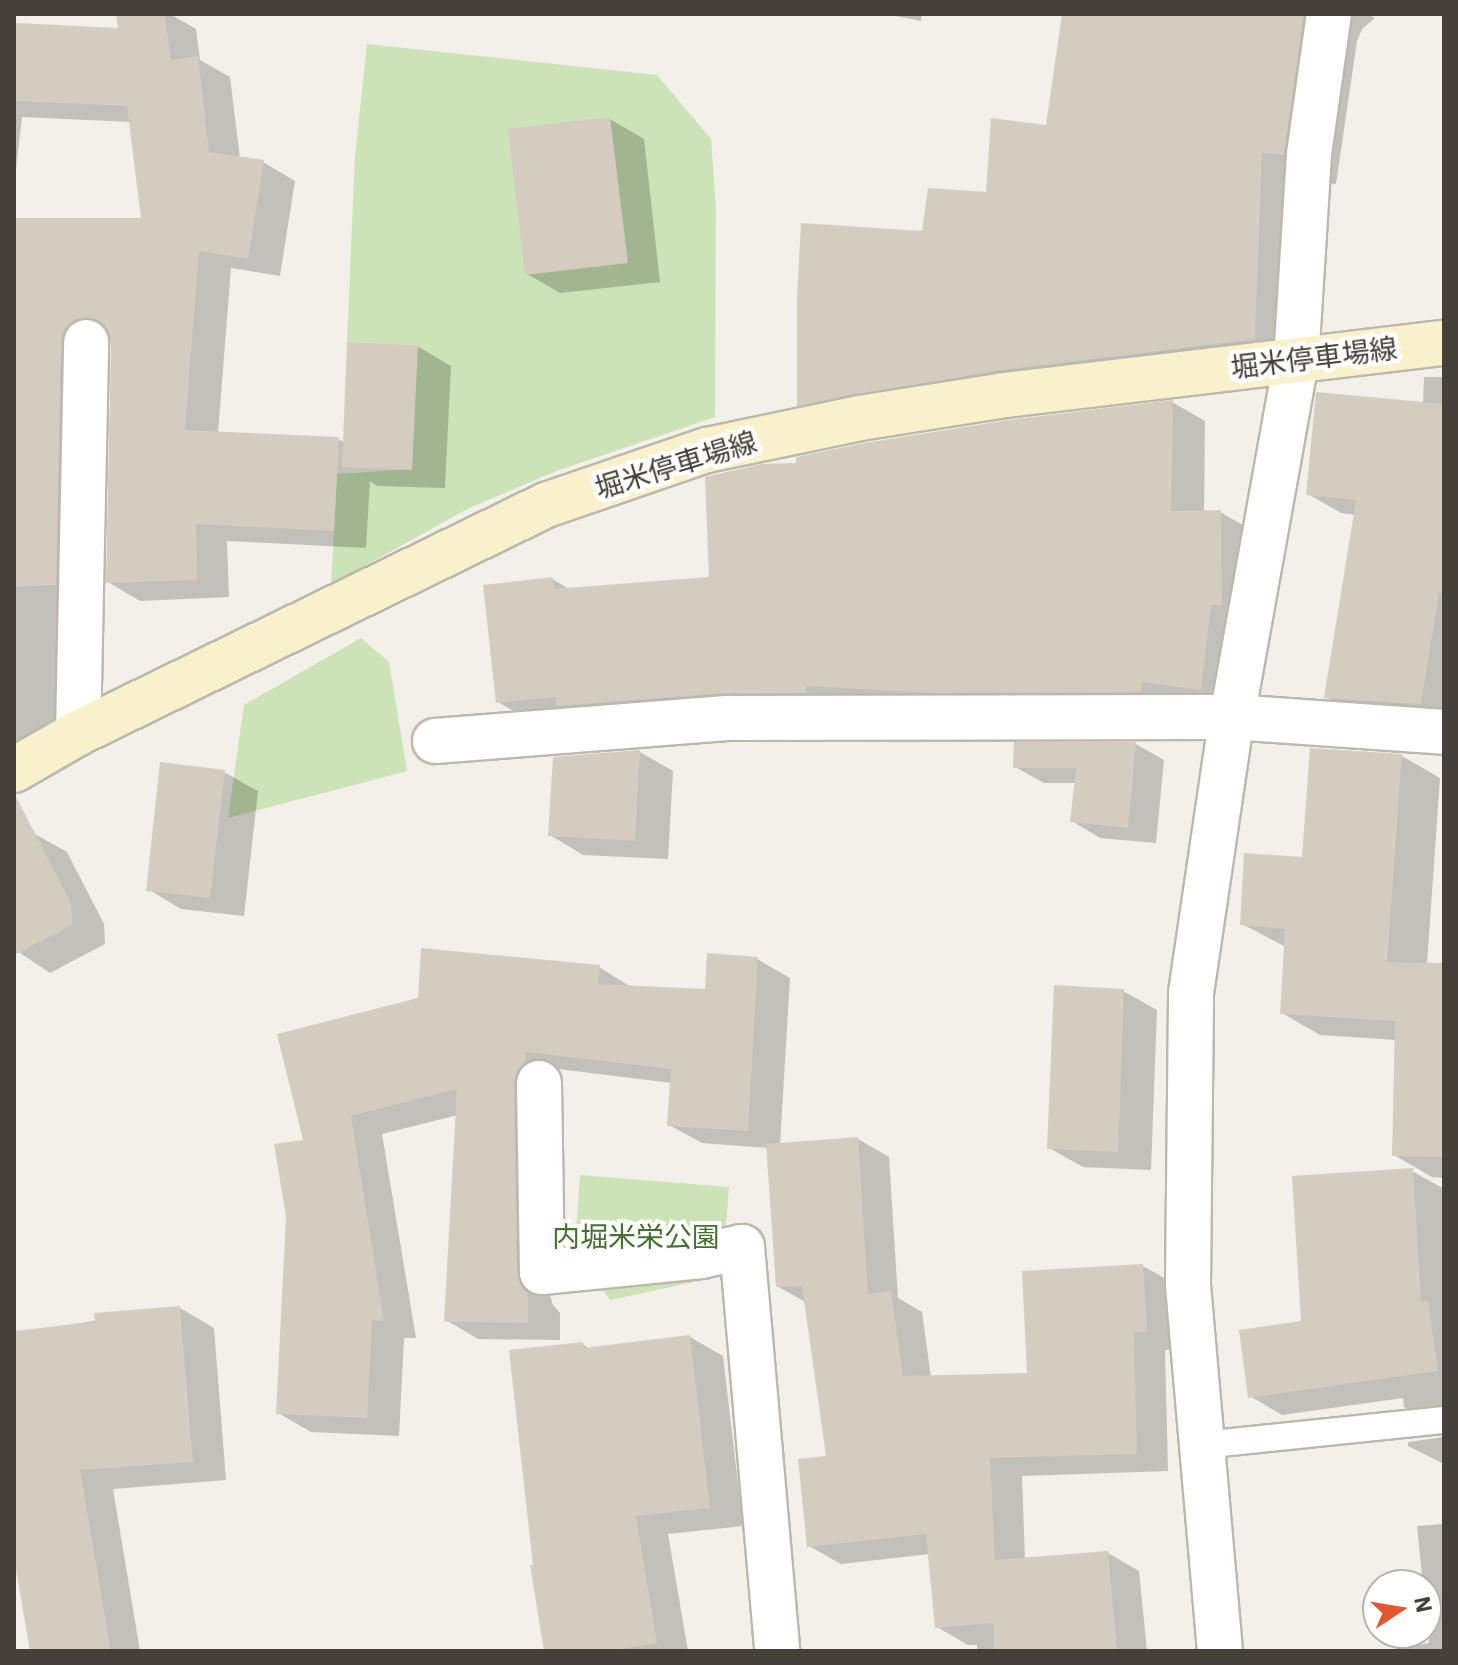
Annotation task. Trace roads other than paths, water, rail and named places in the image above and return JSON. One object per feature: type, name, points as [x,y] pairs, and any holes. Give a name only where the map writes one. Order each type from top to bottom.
[{"type":"main road","name":"堀米停車場線","points":[[14,770],[78,733],[546,505],[707,450],[860,418],[1005,395],[1444,343]]},
{"type":"street","points":[[1220,1651],[1188,1284],[1191,993],[1232,717],[1296,361],[1309,154],[1329,14]]},
{"type":"street","points":[[78,733],[86,342]]},
{"type":"street","points":[[435,741],[727,718],[1232,717],[1444,732]]},
{"type":"street","points":[[539,1083],[542,1272],[701,1256],[742,1247],[777,1651]]},
{"type":"lane","points":[[1202,1445],[1444,1420]]},
{"type":"park label","name":"内堀米栄公園","points":[[636,1237]]}]
